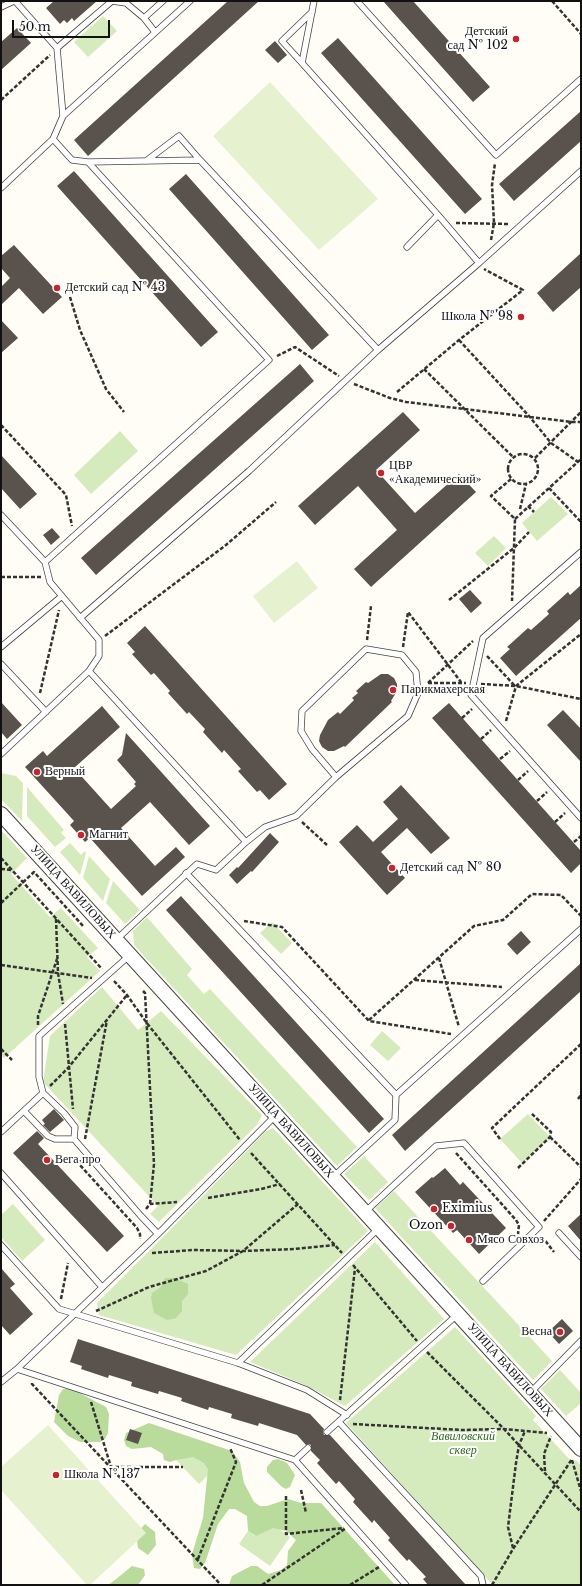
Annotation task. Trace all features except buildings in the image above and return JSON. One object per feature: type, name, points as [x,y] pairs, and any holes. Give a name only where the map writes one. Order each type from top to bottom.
[{"type":"street","name":"УЛИЦА ВАВИЛОВЫХ","points":[[1,814],[580,1446]]},
{"type":"lane","points":[[1,7],[4,4],[14,1],[57,48],[63,116]]},
{"type":"lane","points":[[57,48],[112,1],[126,3],[144,18],[156,32]]},
{"type":"lane","points":[[144,18],[164,1]]},
{"type":"lane","points":[[1,188],[53,139],[63,116],[190,1]]},
{"type":"lane","points":[[302,63],[314,1]]},
{"type":"lane","points":[[357,1],[496,155],[581,79]]},
{"type":"lane","points":[[312,12],[282,41],[445,222],[479,263]]},
{"type":"lane","points":[[146,161],[179,136],[378,350]]},
{"type":"lane","points":[[53,139],[72,160],[88,162],[200,160]]},
{"type":"lane","points":[[45,562],[269,360],[88,162]]},
{"type":"lane","points":[[80,618],[249,471],[378,350],[479,263],[581,171]]},
{"type":"lane","points":[[407,247],[438,215]]},
{"type":"lane","points":[[1,515],[45,562],[50,582],[99,640],[99,656],[89,671],[1,754]]},
{"type":"lane","points":[[581,552],[484,638],[470,695],[581,818]]},
{"type":"lane","points":[[1,647],[62,596]]},
{"type":"lane","points":[[116,940],[197,864],[216,870],[246,842],[266,827],[296,816],[336,777],[408,716],[418,693],[416,672],[402,656],[366,649],[302,711],[301,731],[312,749],[336,777]]},
{"type":"lane","points":[[1,664],[46,712]]},
{"type":"lane","points":[[89,671],[246,842]]},
{"type":"lane","points":[[186,873],[396,1095],[395,1120],[334,1177]]},
{"type":"lane","points":[[396,1095],[581,929]]},
{"type":"lane","points":[[130,955],[39,1036],[39,1077],[43,1093],[64,1113],[75,1127],[74,1139],[83,1151],[158,1234]]},
{"type":"lane","points":[[1,1132],[43,1093]]},
{"type":"lane","points":[[24,1111],[48,1136],[55,1139],[74,1139]]},
{"type":"lane","points":[[1,1382],[17,1369],[158,1234],[276,1115]]},
{"type":"lane","points":[[365,1212],[436,1146],[464,1143],[539,1227],[483,1281]]},
{"type":"lane","points":[[1,1173],[102,1287]]},
{"type":"lane","points":[[238,1363],[380,1228]]},
{"type":"lane","points":[[559,1233],[581,1257]]},
{"type":"lane","points":[[1,1245],[58,1309],[238,1363],[307,1390],[347,1415]]},
{"type":"lane","points":[[327,1432],[458,1314]]},
{"type":"lane","points":[[530,1393],[581,1341]]},
{"type":"lane","points":[[17,1369],[295,1460],[406,1585]]},
{"type":"lane","points":[[1,1372],[6,1378]]},
{"type":"lane","points":[[339,1422],[481,1576],[483,1585]]},
{"type":"lane","points":[[295,1460],[308,1448]]},
{"type":"path","points":[[552,1],[580,32]]},
{"type":"path","points":[[1,100],[57,48]]},
{"type":"path","points":[[489,254],[494,223],[492,185],[496,155]]},
{"type":"path","points":[[445,222],[522,225]]},
{"type":"path","points":[[397,392],[459,340],[523,290],[485,270],[479,263]]},
{"type":"path","points":[[70,297],[80,330],[106,389],[124,412]]},
{"type":"path","points":[[459,340],[529,416],[551,443],[580,462],[528,506],[515,519],[512,613]]},
{"type":"path","points":[[269,360],[295,347],[346,381],[400,401],[581,422]]},
{"type":"path","points":[[424,369],[513,457]]},
{"type":"path","points":[[535,458],[581,412]]},
{"type":"path","points":[[1,425],[66,495],[74,535]]},
{"type":"path","points":[[520,453],[528,454],[535,458],[538,466],[538,474],[533,481],[526,484],[518,484],[511,479],[508,472],[508,464],[513,457],[520,453]]},
{"type":"path","points":[[511,479],[491,496],[515,519]]},
{"type":"path","points":[[520,509],[526,484]]},
{"type":"path","points":[[549,488],[581,522]]},
{"type":"path","points":[[99,640],[226,546],[276,502]]},
{"type":"path","points":[[528,506],[534,512]]},
{"type":"path","points":[[563,509],[566,506]]},
{"type":"path","points":[[449,600],[514,547],[529,532]]},
{"type":"path","points":[[1,577],[49,578]]},
{"type":"path","points":[[37,703],[62,596]]},
{"type":"path","points":[[366,649],[371,606]]},
{"type":"path","points":[[402,656],[408,612],[470,695]]},
{"type":"path","points":[[503,731],[516,686],[581,634]]},
{"type":"path","points":[[418,693],[474,639]]},
{"type":"path","points":[[481,650],[516,686]]},
{"type":"path","points":[[428,683],[461,682],[516,686],[581,699]]},
{"type":"path","points":[[462,718],[478,703]]},
{"type":"path","points":[[481,739],[497,725]]},
{"type":"path","points":[[500,760],[516,745]]},
{"type":"path","points":[[518,780],[534,766]]},
{"type":"path","points":[[537,801],[552,786]]},
{"type":"path","points":[[555,822],[571,808]]},
{"type":"path","points":[[296,816],[327,845]]},
{"type":"path","points":[[574,842],[581,836]]},
{"type":"path","points":[[1,858],[127,995],[146,1022],[245,1146],[347,1258],[422,1347],[504,1429],[581,1512]]},
{"type":"path","points":[[1,869],[12,870]]},
{"type":"path","points":[[1,903],[34,872]]},
{"type":"path","points":[[369,1021],[474,926],[503,920],[532,894],[561,895],[581,916]]},
{"type":"path","points":[[230,920],[282,927],[369,1021],[462,1036],[438,958]]},
{"type":"path","points":[[39,1036],[38,1016],[58,956]]},
{"type":"path","points":[[1,966],[102,980]]},
{"type":"path","points":[[415,980],[515,988]]},
{"type":"path","points":[[144,993],[154,1164],[150,1204]]},
{"type":"path","points":[[43,1093],[68,1068],[127,995]]},
{"type":"path","points":[[107,1020],[83,1151],[79,1164],[137,1228],[140,1234],[140,1240],[136,1245]]},
{"type":"path","points":[[500,1139],[492,1128],[581,1044]]},
{"type":"path","points":[[1,1049],[12,1060]]},
{"type":"path","points":[[578,1098],[581,1095]]},
{"type":"path","points":[[518,1168],[550,1137],[551,1132],[531,1113]]},
{"type":"path","points":[[550,1137],[581,1167]]},
{"type":"path","points":[[450,1151],[457,1154],[516,1220],[519,1225],[517,1237]]},
{"type":"path","points":[[539,1227],[581,1179]]},
{"type":"path","points":[[82,1317],[149,1287],[206,1271],[243,1251],[298,1204]]},
{"type":"path","points":[[545,1225],[546,1218]]},
{"type":"path","points":[[544,1232],[543,1238],[554,1252]]},
{"type":"path","points":[[138,1253],[193,1250],[243,1251],[335,1245]]},
{"type":"path","points":[[58,1309],[70,1250]]},
{"type":"path","points":[[339,1409],[355,1268]]},
{"type":"path","points":[[32,1374],[32,1384],[221,1585]]},
{"type":"path","points":[[88,1392],[111,1467]]},
{"type":"path","points":[[339,1422],[355,1425],[462,1430],[504,1429],[548,1433]]},
{"type":"path","points":[[513,1549],[508,1527],[519,1445],[525,1431]]},
{"type":"path","points":[[545,1472],[544,1454],[551,1436]]},
{"type":"path","points":[[198,1559],[236,1462],[224,1437]]},
{"type":"path","points":[[492,1585],[513,1549],[572,1459],[581,1491]]},
{"type":"path","points":[[111,1467],[183,1467]]},
{"type":"path","points":[[301,1490],[306,1513]]},
{"type":"path","points":[[286,1496],[286,1534],[354,1527]]},
{"type":"path","points":[[262,1585],[346,1528]]},
{"type":"path","points":[[350,1585],[386,1563]]},
{"type":"green space","points":[[103,16],[117,31],[88,57],[74,42]]},
{"type":"green space","points":[[270,82],[378,199],[319,250],[213,136]]},
{"type":"green space","points":[[120,431],[138,451],[91,494],[74,475]]},
{"type":"green space","points":[[551,497],[568,514],[537,541],[522,523]]},
{"type":"green space","points":[[494,536],[506,548],[488,566],[475,553]]},
{"type":"green space","points":[[297,561],[318,588],[274,623],[253,596]]},
{"type":"green space","points":[[1,773],[16,776],[23,783],[22,821],[1,799]]},
{"type":"green space","points":[[27,787],[64,830],[61,833],[66,838],[55,847],[27,816]]},
{"type":"green space","points":[[1,830],[27,858],[11,874],[50,917],[61,908],[98,948],[87,957],[100,971],[4,1058],[1,1055]]},
{"type":"green space","points":[[70,843],[81,855],[85,851],[86,853],[80,875],[60,852]]},
{"type":"green space","points":[[89,856],[110,879],[103,901],[83,878]]},
{"type":"green space","points":[[113,881],[140,910],[125,924],[106,903]]},
{"type":"green space","points":[[147,917],[192,969],[187,975],[204,994],[210,989],[357,1147],[337,1166],[134,945],[133,931]]},
{"type":"green space","points":[[272,922],[292,943],[281,954],[260,933]]},
{"type":"green space","points":[[102,987],[138,1030],[161,1011],[262,1115],[257,1125],[159,1222],[150,1214],[158,1206],[43,1082],[50,1036]]},
{"type":"green space","points":[[382,1031],[401,1048],[388,1061],[370,1045]]},
{"type":"green space","points":[[528,1114],[550,1137],[522,1163],[500,1139]]},
{"type":"green space","points":[[273,1128],[368,1231],[236,1355],[99,1315],[97,1303],[265,1132]]},
{"type":"green space","points":[[364,1156],[388,1182],[369,1200],[344,1174]]},
{"type":"green space","points":[[394,1191],[552,1361],[533,1380],[375,1208]]},
{"type":"green space","points":[[13,1204],[45,1240],[22,1261],[1,1237],[1,1215]]},
{"type":"green space","points":[[375,1242],[444,1319],[345,1406],[305,1385],[250,1362]]},
{"type":"green space","points":[[165,1278],[174,1278],[188,1284],[188,1294],[182,1301],[182,1311],[176,1318],[167,1320],[154,1313],[151,1298],[152,1293],[161,1287]]},
{"type":"green space","name":"Вавиловский сквер","points":[[455,1327],[536,1416],[533,1420],[572,1462],[576,1460],[581,1465],[581,1585],[496,1585],[490,1582],[346,1423]]},
{"type":"green space","points":[[560,1370],[581,1393],[581,1403],[566,1416],[541,1389]]},
{"type":"green space","points":[[70,1388],[106,1407],[109,1414],[108,1433],[105,1439],[100,1442],[80,1442],[68,1436],[54,1422],[59,1395],[63,1389]]},
{"type":"green space","points":[[149,1423],[232,1451],[240,1462],[244,1483],[254,1502],[260,1506],[267,1506],[288,1499],[301,1503],[321,1503],[395,1585],[229,1585],[232,1576],[251,1566],[257,1566],[268,1574],[281,1570],[287,1565],[288,1551],[296,1540],[286,1531],[273,1528],[256,1536],[248,1531],[247,1516],[235,1509],[229,1509],[218,1524],[205,1563],[200,1569],[194,1568],[192,1554],[203,1518],[208,1469],[204,1463],[193,1457],[170,1462],[164,1460],[163,1454],[151,1447],[132,1449],[126,1446],[124,1440],[126,1433]]},
{"type":"green space","points":[[48,1425],[146,1533],[90,1585],[87,1585],[1,1490],[1,1467]]},
{"type":"green space","points":[[191,1445],[214,1469],[199,1484],[176,1460]]},
{"type":"green space","points":[[278,1459],[287,1463],[295,1475],[290,1487],[286,1489],[267,1472],[267,1467],[273,1460]]},
{"type":"green space","points":[[267,1520],[290,1537],[270,1566],[239,1544],[248,1531],[255,1536]]},
{"type":"green space","points":[[145,1524],[155,1532],[156,1545],[148,1555],[138,1548],[136,1534]]},
{"type":"green space","points":[[132,1566],[144,1569],[145,1575],[138,1585],[108,1585],[115,1580]]},
{"type":"place","name":"Детский сад № 102","points":[[516,39]]},
{"type":"place","name":"Детский сад № 43","points":[[57,288]]},
{"type":"place","name":"Школа № 98","points":[[521,317]]},
{"type":"place","name":"ЦВР «Академический»","points":[[381,473]]},
{"type":"place","name":"Парикмахерская","points":[[393,690]]},
{"type":"place","name":"Верный","points":[[37,772]]},
{"type":"place","name":"Магнит","points":[[81,835]]},
{"type":"place","name":"Детский сад № 80","points":[[392,868]]},
{"type":"place","name":"Вега про","points":[[47,1160]]},
{"type":"place","name":"Eximius","points":[[434,1209]]},
{"type":"place","name":"Ozon","points":[[451,1226]]},
{"type":"place","name":"Мясо Совхоз","points":[[469,1240]]},
{"type":"place","name":"Весна","points":[[560,1332]]},
{"type":"place","name":"Школа № 137","points":[[56,1475]]}]
